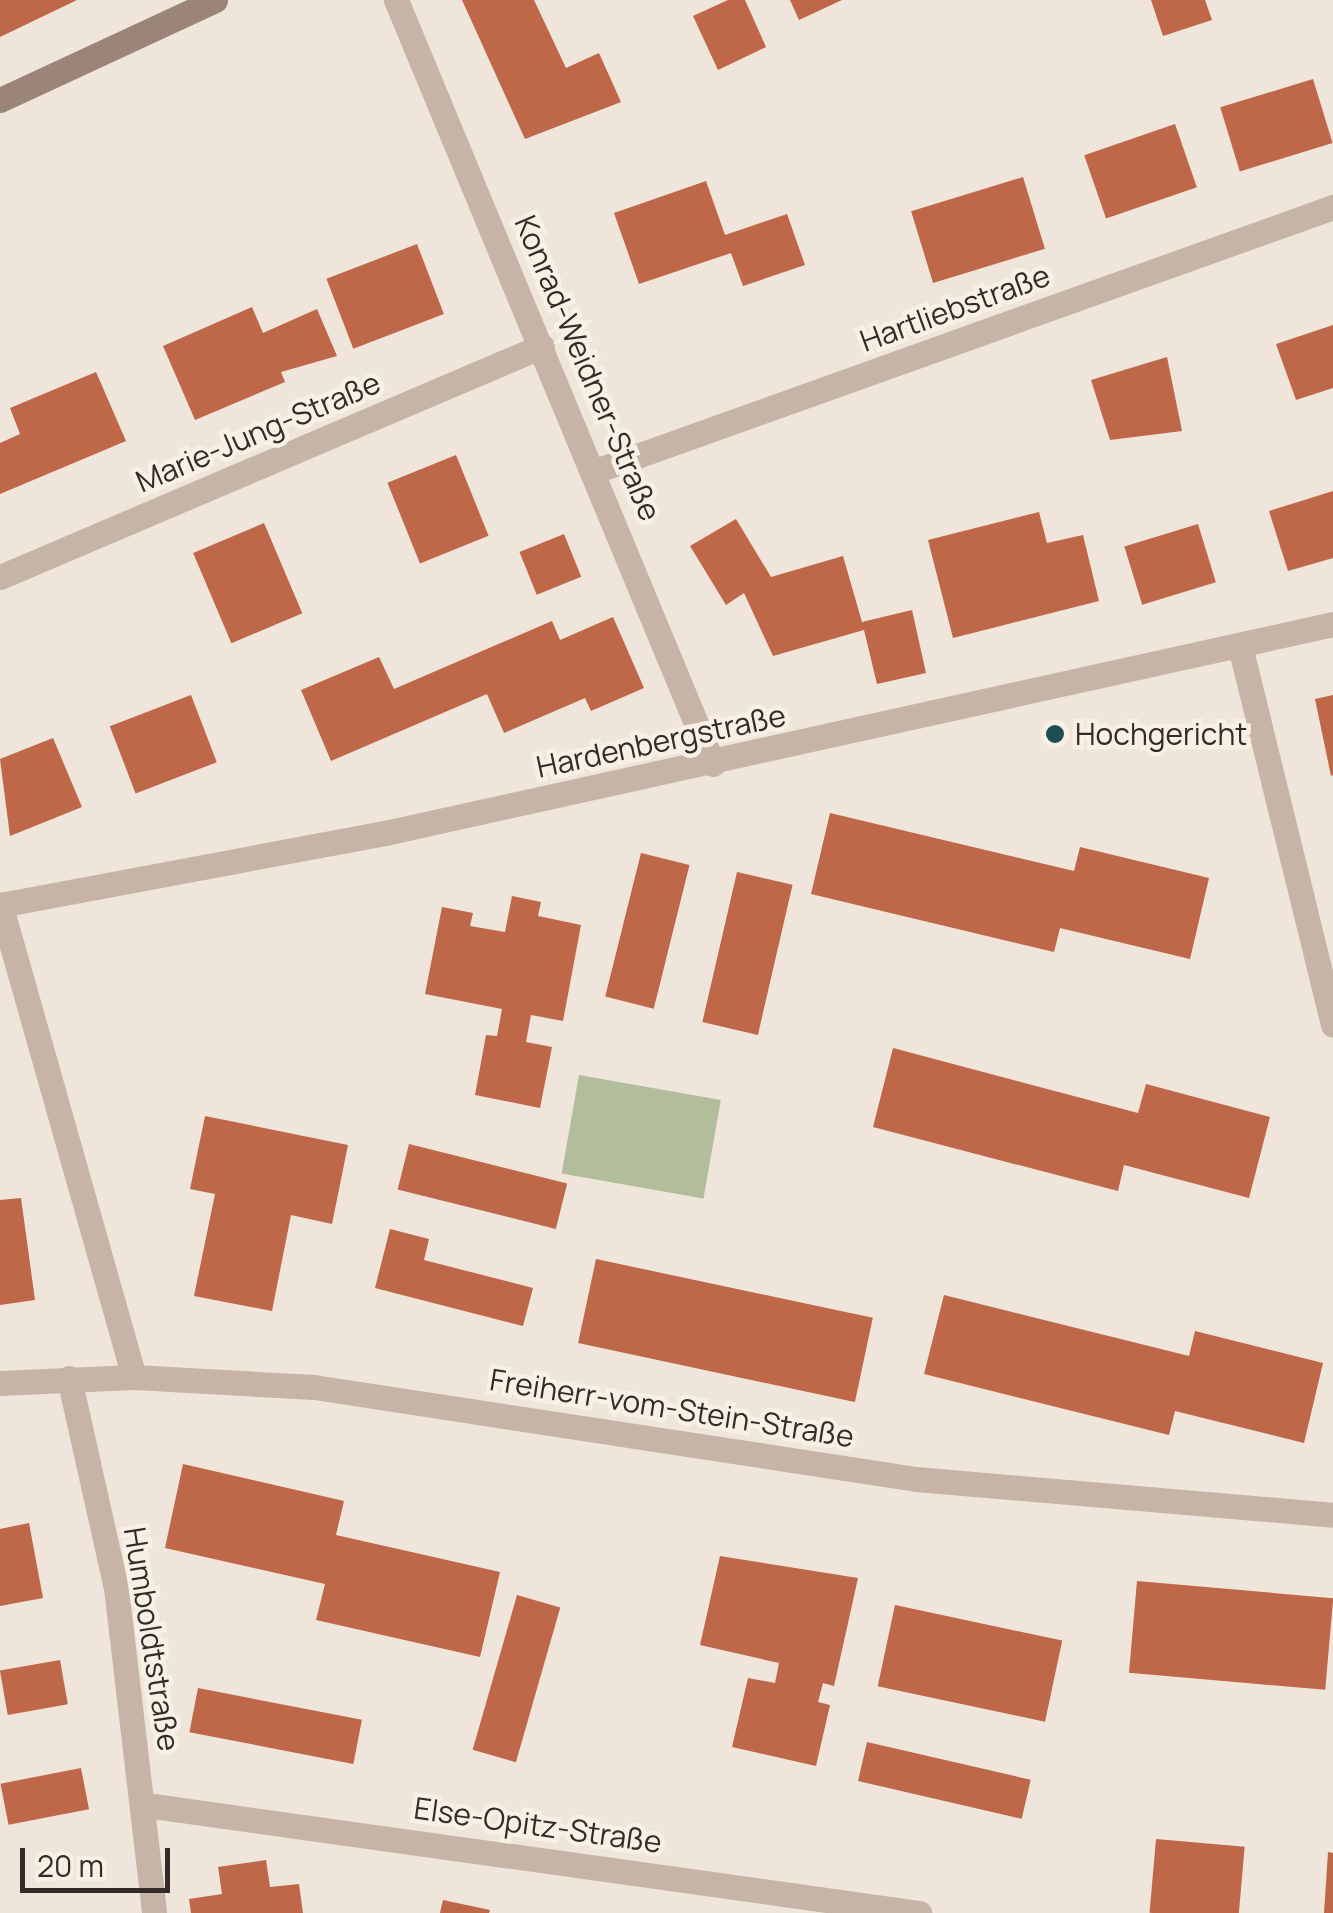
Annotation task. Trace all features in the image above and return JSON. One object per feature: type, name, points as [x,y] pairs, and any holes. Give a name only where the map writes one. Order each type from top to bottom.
[{"type":"main road","points":[[0,100],[214,0]]},
{"type":"street","name":"Konrad-Weidner-Straße","points":[[396,0],[598,470],[713,764]]},
{"type":"street","name":"Hartliebstraße","points":[[598,470],[1333,207]]},
{"type":"street","name":"Marie-Jung-Straße","points":[[0,578],[542,346]]},
{"type":"street","name":"Hardenbergstraße","points":[[0,905],[713,764],[1333,624]]},
{"type":"street","points":[[1240,646],[1333,1025]]},
{"type":"street","points":[[0,905],[134,1377]]},
{"type":"street","name":"Freiherr-vom-Stein-Straße","points":[[0,1383],[134,1377],[314,1387],[916,1479],[1333,1515]]},
{"type":"street","name":"Humboldtstraße","points":[[69,1378],[116,1588],[146,1805],[154,1913]]},
{"type":"street","name":"Else-Opitz-Straße","points":[[146,1805],[920,1913]]},
{"type":"green space","points":[[579,1075],[721,1100],[703,1198],[562,1173]]},
{"type":"building","points":[[0,0],[77,0],[0,37]]},
{"type":"building","points":[[462,0],[534,0],[566,68],[599,53],[621,102],[525,139]]},
{"type":"building","points":[[728,0],[745,0],[766,47],[718,70],[693,16]]},
{"type":"building","points":[[790,0],[842,0],[799,20]]},
{"type":"building","points":[[1151,0],[1205,0],[1212,20],[1163,36]]},
{"type":"building","points":[[1313,79],[1333,143],[1240,171],[1220,107]]},
{"type":"building","points":[[1175,124],[1197,187],[1106,219],[1084,155]]},
{"type":"building","points":[[1023,177],[1045,249],[933,283],[911,211]]},
{"type":"building","points":[[706,181],[725,235],[787,214],[805,265],[743,286],[731,253],[639,284],[614,213]]},
{"type":"building","points":[[417,244],[444,314],[353,349],[326,279]]},
{"type":"building","points":[[252,307],[263,333],[317,309],[337,356],[281,372],[285,382],[195,420],[163,346]]},
{"type":"building","points":[[1333,325],[1333,388],[1296,400],[1276,344]]},
{"type":"building","points":[[1167,357],[1182,431],[1110,440],[1091,380]]},
{"type":"building","points":[[96,372],[126,441],[0,494],[0,443],[20,434],[10,408]]},
{"type":"building","points":[[456,455],[489,536],[420,563],[387,483]]},
{"type":"building","points":[[1333,491],[1333,558],[1288,571],[1269,511]]},
{"type":"building","points":[[1039,512],[1047,543],[1083,535],[1099,601],[953,638],[928,540]]},
{"type":"building","points":[[736,519],[771,577],[843,556],[862,622],[912,610],[926,673],[877,684],[864,630],[773,656],[744,593],[726,605],[690,546]]},
{"type":"building","points":[[264,523],[302,613],[231,643],[193,553]]},
{"type":"building","points":[[1198,524],[1216,582],[1142,605],[1124,547]]},
{"type":"building","points":[[564,534],[581,577],[537,595],[519,552]]},
{"type":"building","points":[[613,617],[644,688],[591,711],[585,698],[504,733],[487,694],[331,761],[301,690],[379,657],[394,689],[552,621],[560,640]]},
{"type":"building","points":[[191,695],[217,762],[136,793],[110,726]]},
{"type":"building","points":[[1333,695],[1333,775],[1331,776],[1315,699]]},
{"type":"building","points":[[53,738],[82,807],[10,836],[0,759]]},
{"type":"building","points":[[830,813],[1074,871],[1080,847],[1209,878],[1190,959],[1060,928],[1054,952],[811,894]]},
{"type":"building","points":[[641,853],[690,865],[654,1009],[605,997]]},
{"type":"building","points":[[737,872],[793,885],[758,1035],[702,1022]]},
{"type":"building","points":[[512,896],[541,902],[538,916],[581,925],[563,1021],[531,1015],[526,1042],[552,1047],[540,1108],[475,1095],[486,1035],[497,1036],[502,1009],[425,994],[442,907],[473,913],[470,926],[505,932]]},
{"type":"building","points":[[893,1048],[1138,1113],[1146,1084],[1270,1117],[1249,1198],[1124,1165],[1118,1191],[873,1127]]},
{"type":"building","points":[[205,1116],[348,1145],[332,1224],[291,1215],[272,1311],[194,1296],[215,1194],[190,1189]]},
{"type":"building","points":[[409,1144],[567,1183],[556,1229],[398,1190]]},
{"type":"building","points":[[21,1198],[35,1300],[0,1305],[0,1200]]},
{"type":"building","points":[[390,1229],[429,1239],[424,1260],[533,1288],[523,1326],[375,1288]]},
{"type":"building","points":[[596,1259],[873,1318],[855,1402],[578,1343]]},
{"type":"building","points":[[944,1295],[1189,1356],[1195,1331],[1323,1363],[1304,1443],[1175,1411],[1169,1435],[924,1374]]},
{"type":"building","points":[[183,1464],[344,1501],[336,1535],[500,1572],[480,1657],[316,1620],[325,1584],[165,1548]]},
{"type":"building","points":[[29,1523],[43,1598],[0,1606],[0,1529]]},
{"type":"building","points":[[720,1556],[858,1578],[834,1686],[823,1683],[818,1702],[830,1705],[816,1766],[732,1747],[748,1678],[775,1683],[779,1663],[700,1645]]},
{"type":"building","points":[[1137,1581],[1333,1598],[1325,1690],[1129,1673]]},
{"type":"building","points":[[517,1595],[560,1607],[516,1762],[473,1750]]},
{"type":"building","points":[[895,1605],[1062,1641],[1045,1722],[878,1686]]},
{"type":"building","points":[[60,1660],[68,1704],[8,1715],[0,1671]]},
{"type":"building","points":[[198,1688],[362,1720],[353,1764],[189,1732]]},
{"type":"building","points":[[867,1742],[1031,1780],[1022,1819],[858,1781]]},
{"type":"building","points":[[81,1768],[89,1809],[9,1825],[1,1784]]},
{"type":"building","points":[[1156,1839],[1245,1847],[1239,1913],[1150,1913]]},
{"type":"building","points":[[1328,1852],[1333,1853],[1333,1913],[1324,1913]]},
{"type":"building","points":[[266,1860],[270,1887],[299,1884],[303,1913],[191,1913],[189,1899],[222,1894],[218,1867]]},
{"type":"building","points":[[443,1900],[490,1910],[440,1913]]},
{"type":"place","name":"Hochgericht","points":[[1055,734]]}]
